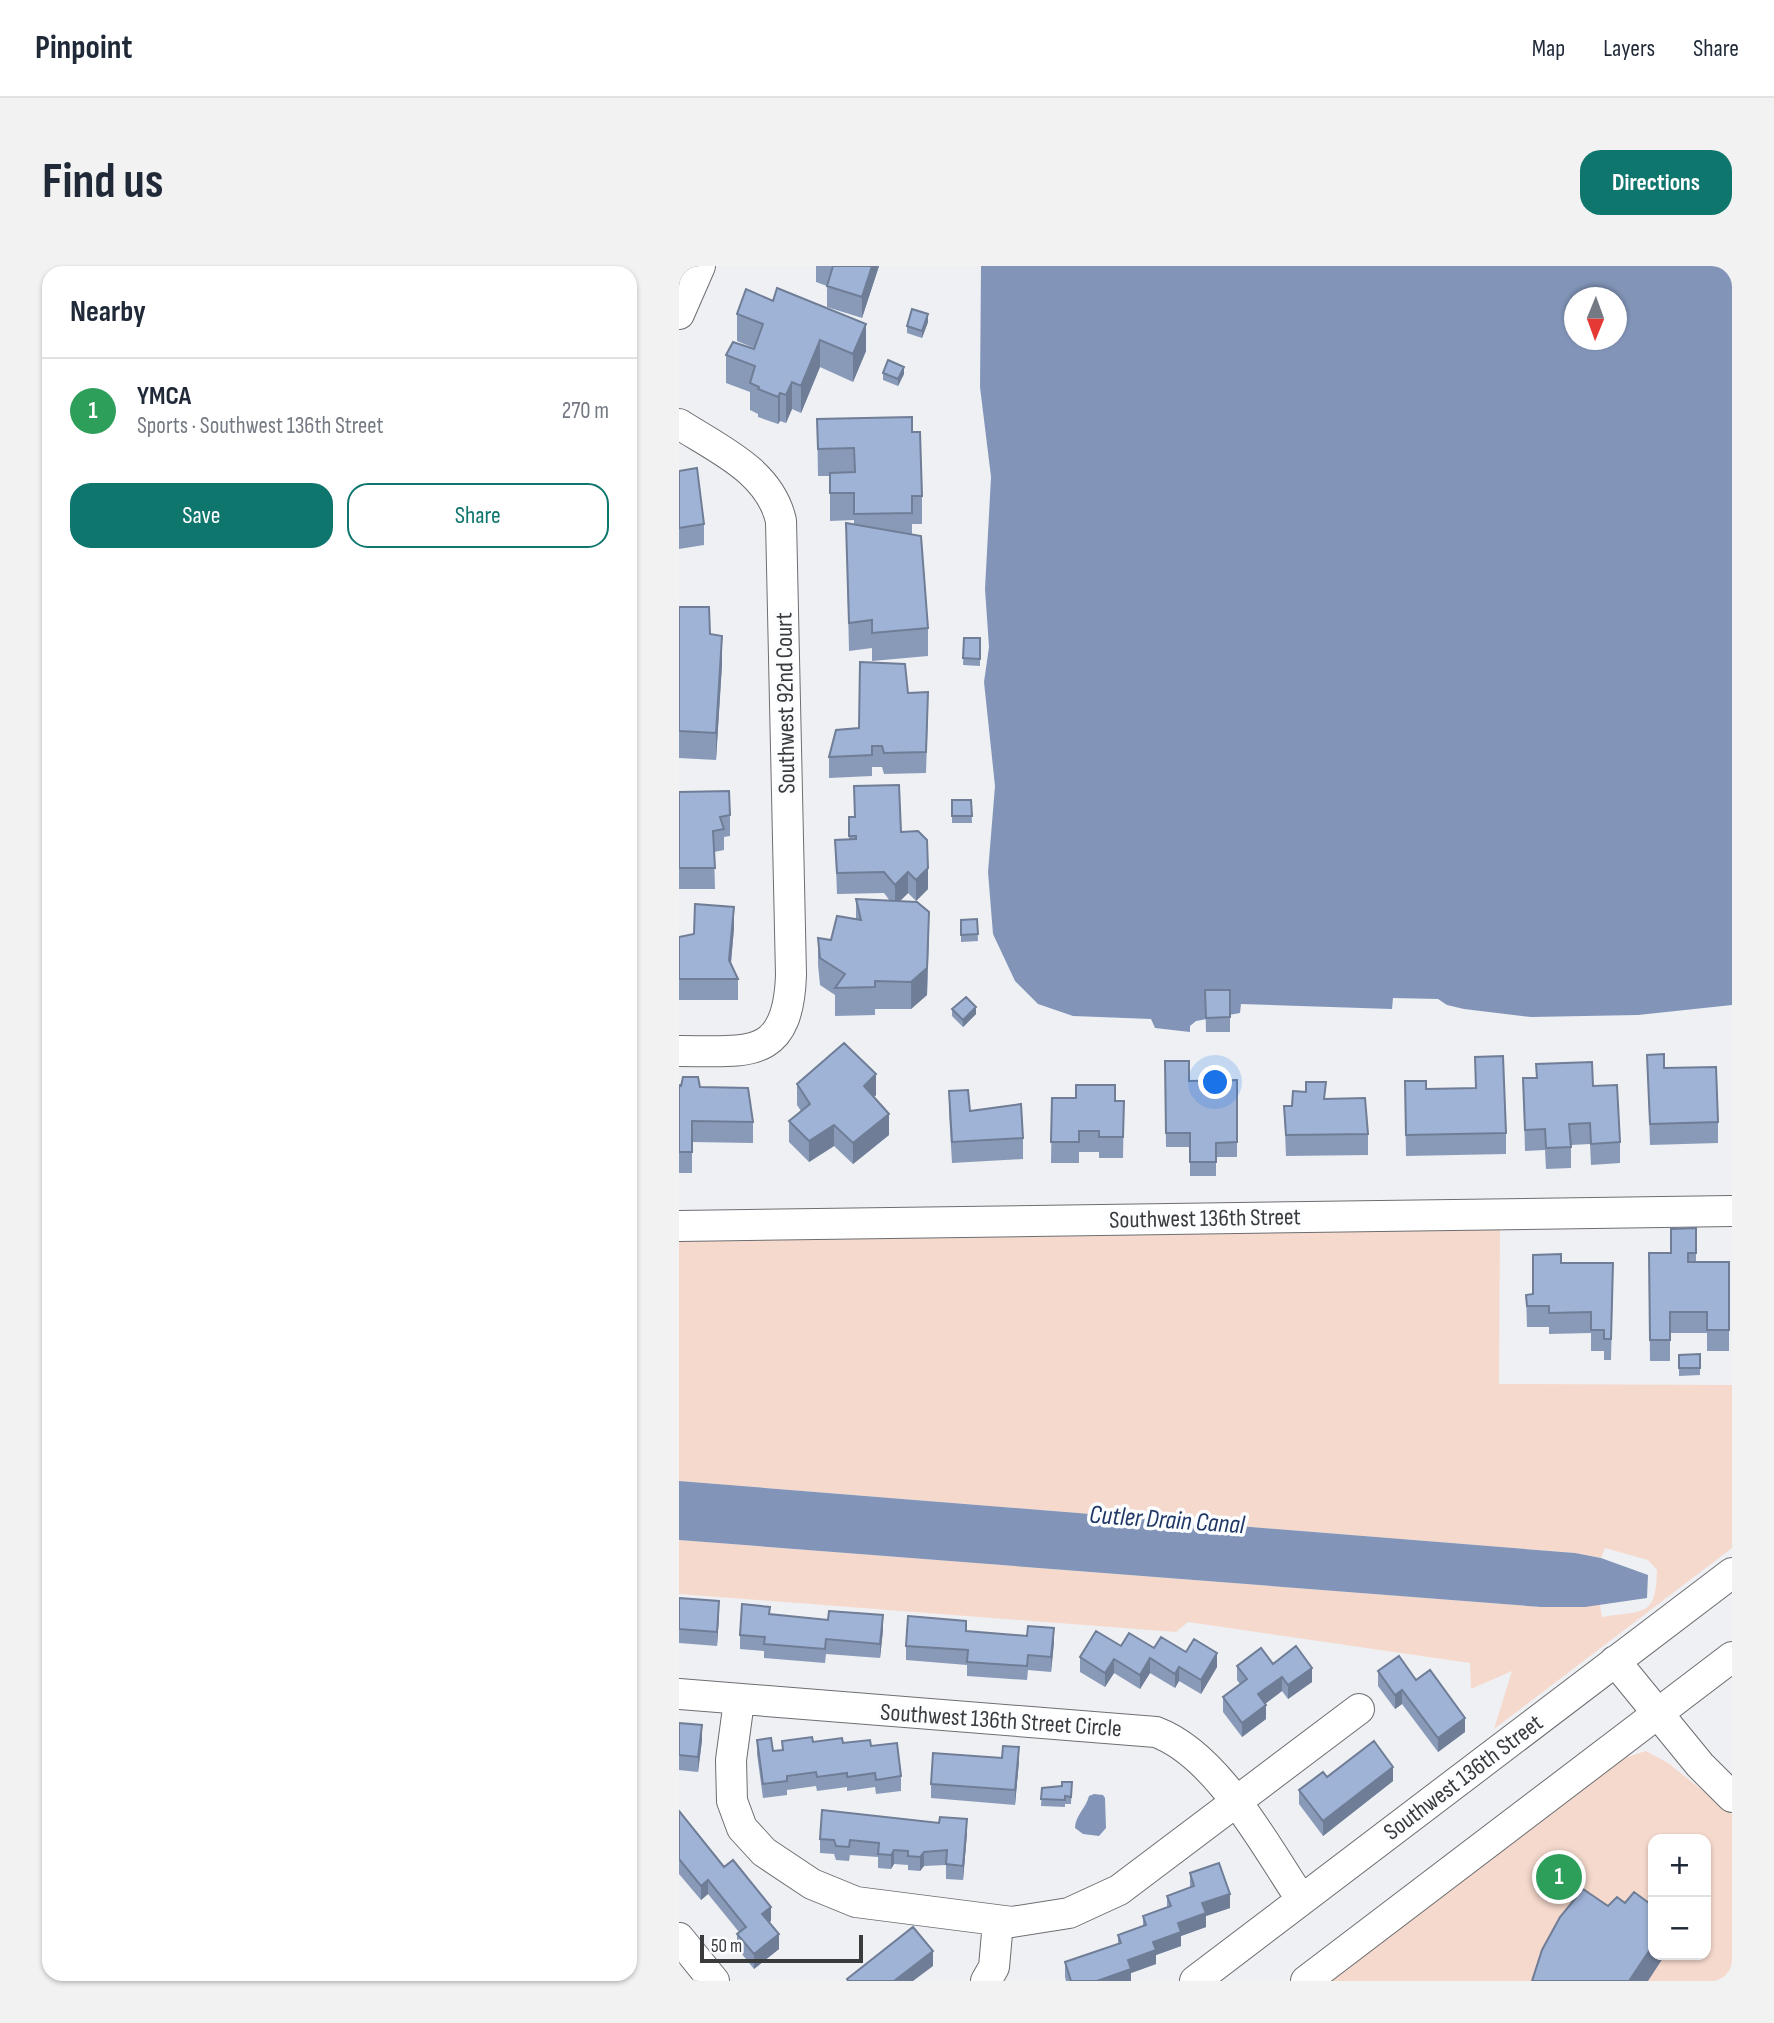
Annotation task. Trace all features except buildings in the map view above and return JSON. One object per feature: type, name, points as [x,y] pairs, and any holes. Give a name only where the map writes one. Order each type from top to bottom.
[{"type":"street","points":[[679,314],[700,266]]},
{"type":"street","name":"Southwest 92nd Court","points":[[679,424],[759,479],[774,499],[781,521],[791,975],[788,1009],[781,1029],[766,1042],[749,1049],[679,1051]]},
{"type":"street","name":"Southwest 136th Street","points":[[679,1226],[1732,1211]]},
{"type":"street","name":"Southwest 136th Street","points":[[1195,1981],[1732,1573]]},
{"type":"street","points":[[1306,1981],[1732,1657]]},
{"type":"street","points":[[1615,1661],[1657,1714],[1732,1797]]},
{"type":"street","name":"Southwest 136th Street Circle","points":[[679,1695],[1156,1732],[1183,1745],[1235,1801],[1301,1899]]},
{"type":"street","points":[[739,1701],[731,1760],[732,1801],[742,1828],[764,1852],[812,1884],[845,1899],[998,1922],[1026,1922],[1058,1916],[1106,1897],[1359,1709]]},
{"type":"street","points":[[986,1981],[994,1967],[998,1922]]},
{"type":"street","points":[[679,1938],[714,1981]]},
{"type":"shaded area","points":[[1500,1227],[1499,1384],[1732,1385],[1732,1548],[1494,1729],[1512,1671],[1471,1689],[1470,1663],[1188,1622],[1176,1632],[679,1594],[679,1540],[1541,1607],[1600,1605],[1602,1617],[1645,1609],[1654,1597],[1657,1570],[1648,1560],[1605,1548],[1601,1558],[1575,1553],[679,1481],[679,1238]]},
{"type":"shaded area","points":[[1646,1751],[1668,1763],[1732,1814],[1732,1981],[1329,1981],[1621,1759]]},
{"type":"water","points":[[981,266],[1732,266],[1732,1005],[1638,1015],[1531,1017],[1464,1009],[1447,1005],[1438,999],[1393,998],[1392,1009],[1241,1004],[1240,1013],[1196,1021],[1190,1026],[1190,1032],[1155,1028],[1151,1019],[1073,1016],[1038,1004],[1015,981],[993,934],[988,872],[995,786],[984,682],[989,647],[985,589],[991,477],[980,387]]},
{"type":"water","points":[[679,1481],[1575,1553],[1601,1558],[1648,1575],[1647,1598],[1585,1607],[1541,1607],[679,1540]]},
{"type":"water","points":[[1103,1795],[1105,1798],[1106,1828],[1099,1836],[1083,1834],[1075,1828],[1089,1796]]},
{"type":"place","name":"YMCA","points":[[1559,1877]]},
{"type":"water label","name":"Cutler Drain Canal","points":[[1167,1519]]}]
